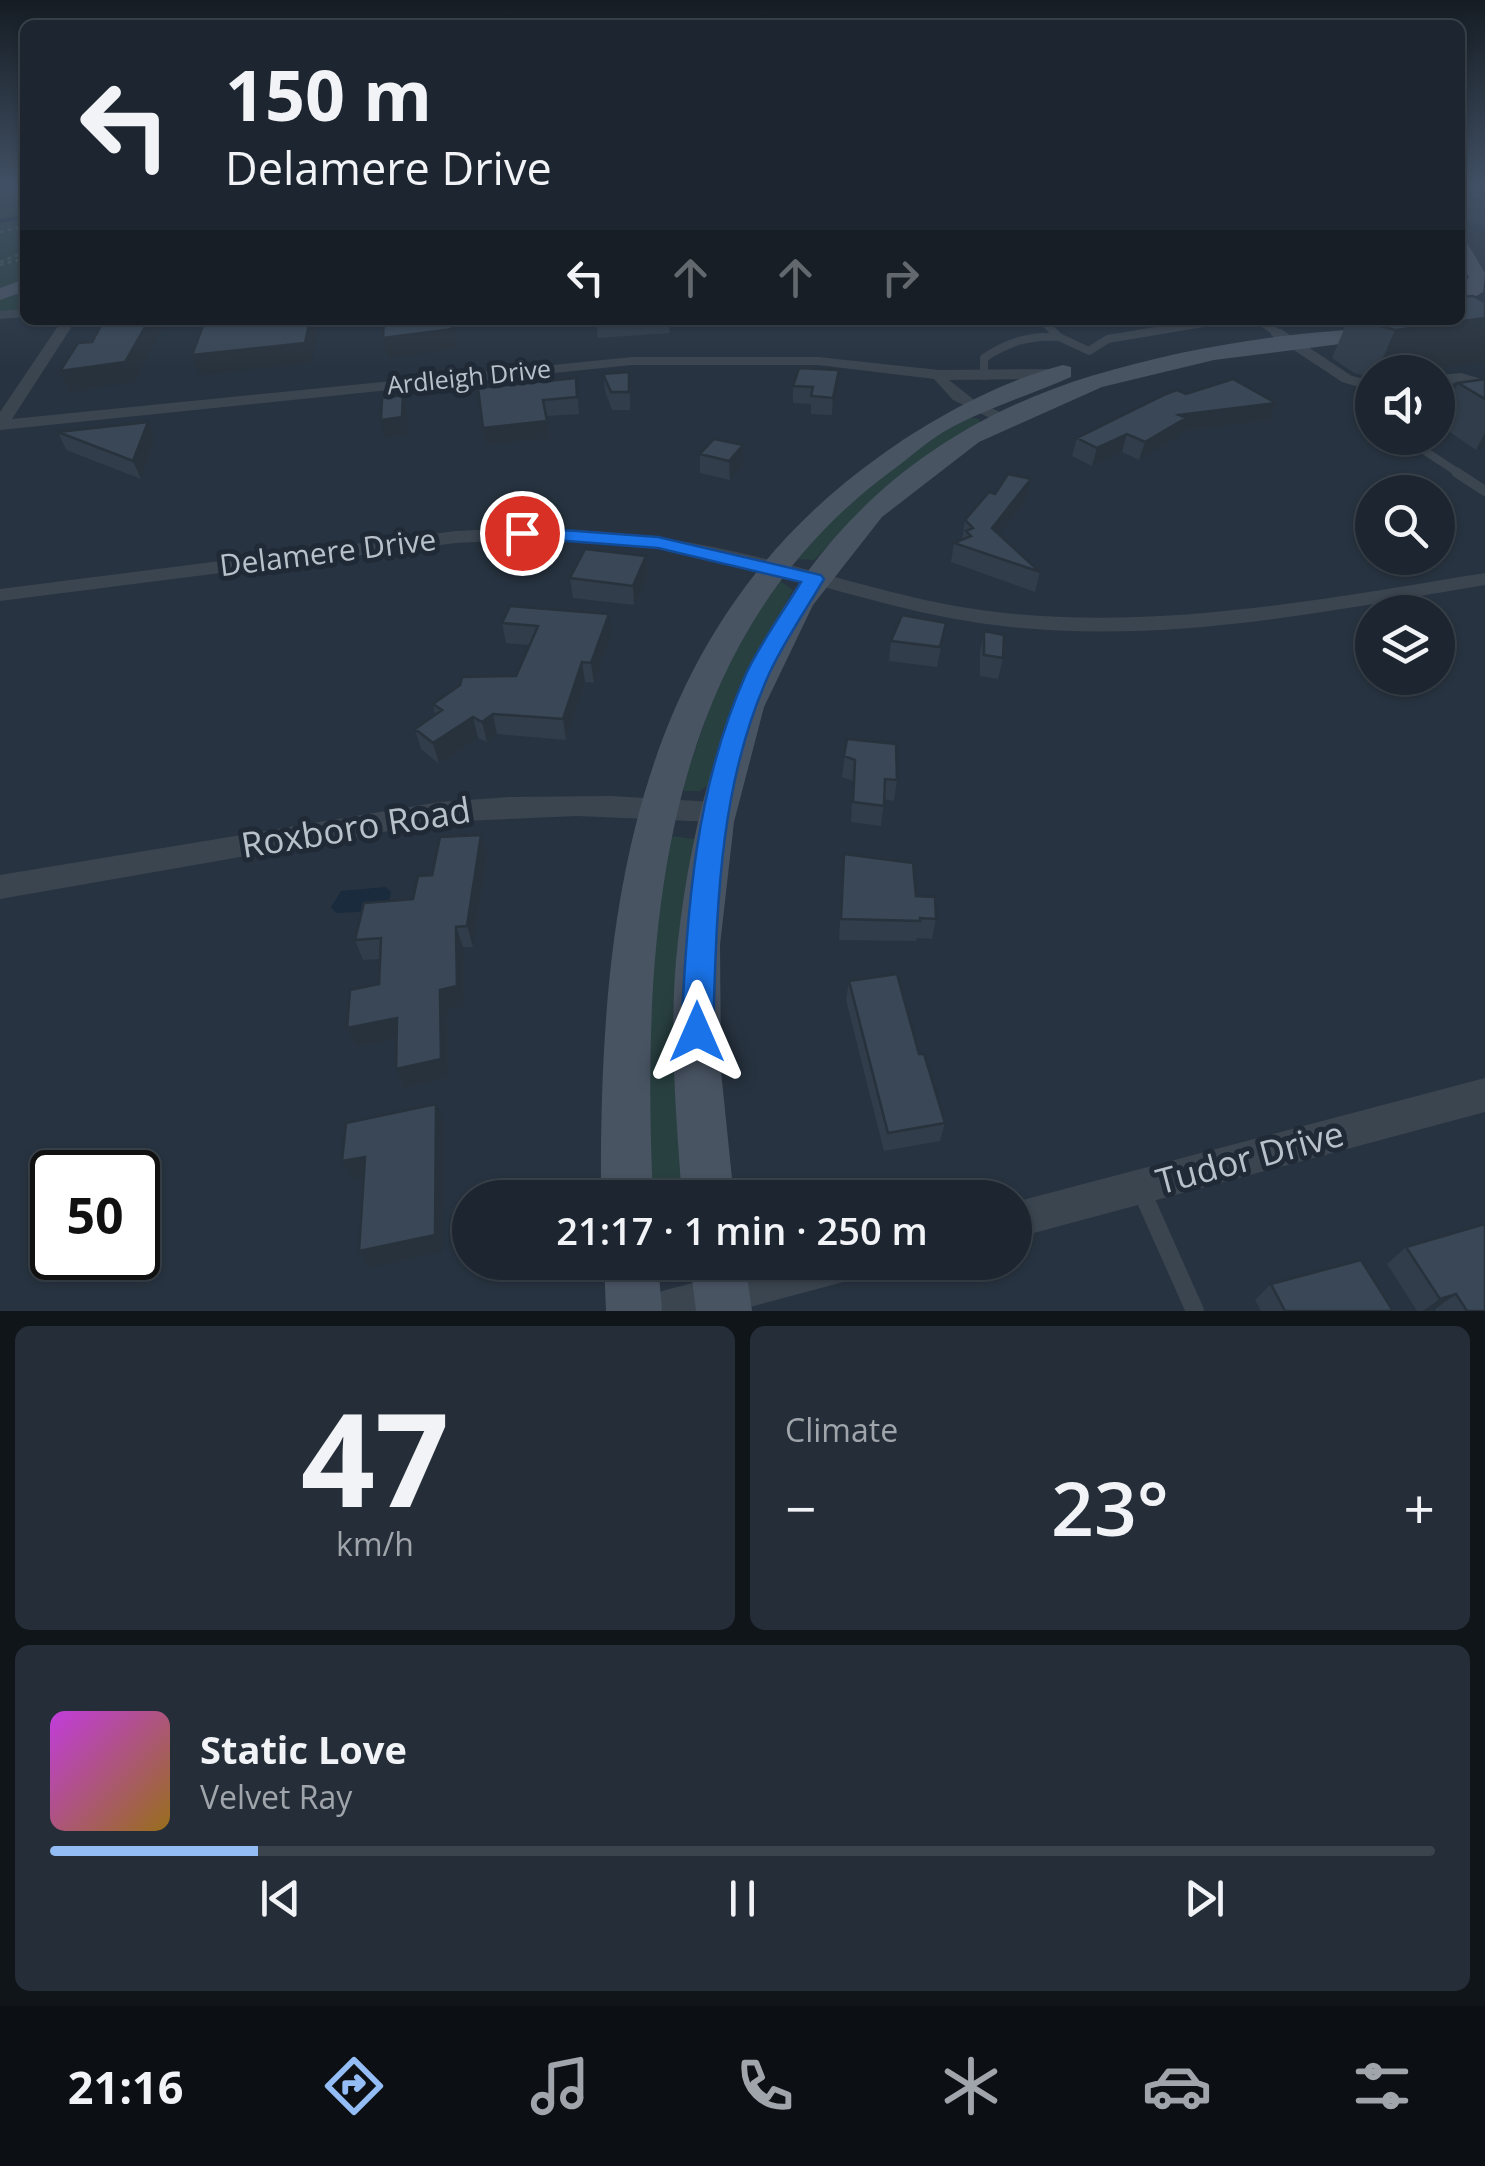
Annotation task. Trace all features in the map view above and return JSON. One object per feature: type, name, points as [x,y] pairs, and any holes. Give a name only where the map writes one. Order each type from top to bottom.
[{"type":"main road","points":[[1468,248],[1478,277],[1475,299]]},
{"type":"main road","points":[[627,1180],[627,1001],[640,890],[657,808],[707,670],[771,568],[808,525],[864,476],[988,401],[1055,374],[1106,361],[1275,331],[1333,325]]},
{"type":"main road","points":[[1275,331],[1372,325]]},
{"type":"main road","points":[[706,1180],[698,1082],[698,951],[714,812],[731,746],[758,672],[813,579],[850,532],[988,401],[1070,391],[1106,361]]},
{"type":"main road","points":[[632,1280],[634,1311]]},
{"type":"street","points":[[0,424],[66,325]]},
{"type":"street","points":[[1275,331],[1355,381]]},
{"type":"street","name":"Ardleigh Drive","points":[[0,424],[632,360],[818,361],[940,375],[988,401]]},
{"type":"street","points":[[940,375],[943,384],[988,401]]},
{"type":"street","points":[[1455,379],[1485,385]]},
{"type":"street","points":[[1455,392],[1485,408]]},
{"type":"street","name":"Delamere Drive","points":[[0,595],[449,538],[522,533],[627,538],[968,615],[1125,626],[1233,619],[1485,579]]},
{"type":"street","name":"Roxboro Road","points":[[0,887],[440,812],[569,803],[714,812]]},
{"type":"street","name":"Tudor Drive","points":[[1032,1216],[1485,1095]]},
{"type":"street","points":[[662,1311],[721,1290],[766,1280]]},
{"type":"lane","points":[[1047,325],[1059,337],[1106,361],[1108,339],[1184,325]]},
{"type":"lane","points":[[1158,325],[1162,328]]},
{"type":"lane","points":[[988,401],[984,358],[1019,337],[1059,337]]},
{"type":"lane","points":[[1431,455],[1485,491]]},
{"type":"lane","points":[[1140,1188],[1195,1311]]},
{"type":"green space","points":[[0,248],[20,248],[20,310],[0,312]]},
{"type":"green space","points":[[966,417],[979,419],[980,424],[871,502],[814,560],[796,559],[795,553],[911,449]]},
{"type":"green space","points":[[780,581],[793,590],[744,684],[724,732],[709,784],[700,791],[685,791],[682,788],[728,655]]},
{"type":"green space","points":[[664,835],[695,839],[689,1180],[645,1180],[641,1105]]},
{"type":"water","points":[[386,887],[391,892],[388,907],[381,911],[336,913],[331,907],[341,891]]},
{"type":"building","points":[[1465,297],[1485,302],[1485,318],[1465,321]]},
{"type":"building","points":[[101,325],[146,325],[125,362],[60,371],[78,343],[92,342]]},
{"type":"building","points":[[203,325],[309,325],[305,343],[192,355]]},
{"type":"building","points":[[384,325],[452,325],[452,329],[383,338]]},
{"type":"building","points":[[1378,325],[1432,325],[1395,330]]},
{"type":"building","points":[[799,368],[839,370],[833,398],[811,396],[813,387],[793,386]]},
{"type":"building","points":[[629,372],[629,392],[611,392],[603,374]]},
{"type":"building","points":[[576,378],[577,397],[543,400],[547,421],[483,428],[478,388]]},
{"type":"building","points":[[1233,379],[1276,403],[1179,415],[1186,418],[1145,442],[1127,434],[1097,448],[1077,438],[1166,394],[1177,390],[1186,394]]},
{"type":"building","points":[[1485,379],[1485,399],[1458,383]]},
{"type":"building","points":[[403,395],[402,417],[381,420],[382,398]]},
{"type":"building","points":[[148,422],[133,461],[58,432]]},
{"type":"building","points":[[714,439],[743,445],[729,461],[700,454]]},
{"type":"building","points":[[1008,474],[1031,479],[992,528],[1040,572],[954,543],[971,536],[966,531],[973,528],[965,520],[989,492],[995,494]]},
{"type":"building","points":[[585,549],[646,556],[633,586],[570,578]]},
{"type":"building","points":[[510,606],[609,614],[591,663],[582,662],[563,719],[493,714],[482,722],[473,717],[433,743],[415,729],[442,710],[433,704],[460,685],[462,677],[516,676],[538,626],[502,623]]},
{"type":"building","points":[[902,615],[946,623],[940,647],[891,641]]},
{"type":"building","points":[[984,631],[1004,635],[1003,658],[984,655]]},
{"type":"building","points":[[847,739],[896,744],[897,780],[885,779],[884,806],[853,802],[855,760],[844,756]]},
{"type":"building","points":[[481,835],[467,926],[456,927],[457,986],[440,990],[441,1059],[396,1069],[397,1018],[347,1028],[350,990],[379,984],[381,938],[355,940],[364,903],[413,899],[418,876],[432,875],[440,837]]},
{"type":"building","points":[[844,854],[913,863],[916,896],[935,897],[936,919],[841,919]]},
{"type":"building","points":[[897,974],[919,1054],[924,1054],[945,1123],[888,1133],[849,981]]},
{"type":"building","points":[[436,1104],[435,1235],[359,1251],[365,1157],[342,1161],[346,1123]]},
{"type":"building","points":[[1485,1224],[1485,1311],[1467,1311],[1456,1294],[1440,1299],[1406,1247]]},
{"type":"building","points":[[1361,1260],[1393,1311],[1285,1311],[1271,1284]]},
{"type":"route","points":[[522,533],[658,542],[813,579],[758,672],[726,761],[704,869],[697,1032]]}]
